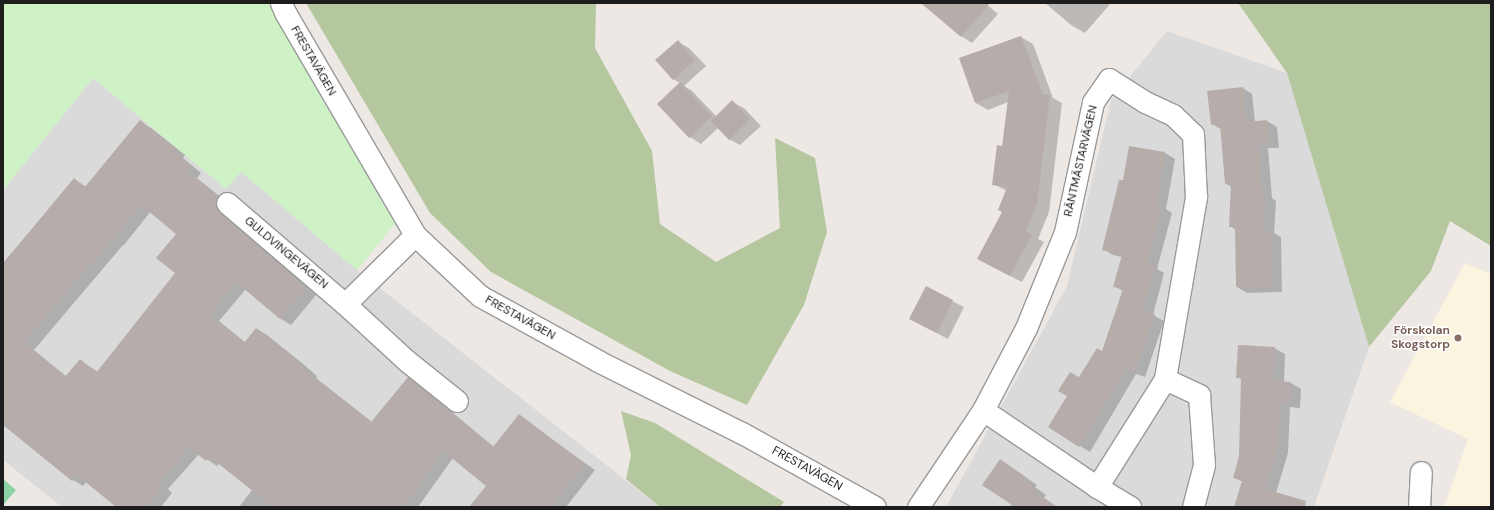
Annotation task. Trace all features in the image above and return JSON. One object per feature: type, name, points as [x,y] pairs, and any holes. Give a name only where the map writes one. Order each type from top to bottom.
[{"type":"street","name":"FRESTAVÄGEN","points":[[281,3],[415,235],[480,296],[598,360],[742,433],[876,507]]},
{"type":"street","name":"RÄNTMÄSTARVÄGEN","points":[[918,507],[983,410],[1026,328],[1065,232],[1093,102],[1109,79],[1145,102],[1173,115],[1193,134],[1196,197],[1165,379],[1097,487]]},
{"type":"street","name":"GULDVINGEVÄGEN","points":[[227,203],[345,304],[407,360],[457,401]]},
{"type":"street","points":[[345,304],[415,235]]},
{"type":"street","points":[[1165,379],[1199,395],[1204,466],[1193,507]]},
{"type":"street","points":[[983,410],[1097,487],[1130,507]]},
{"type":"street","points":[[1419,507],[1421,472]]},
{"type":"shaded area","points":[[1167,31],[1287,73],[1369,347],[1314,507],[946,507],[1067,286],[1111,100]]},
{"type":"shaded area","points":[[93,78],[226,189],[241,172],[357,270],[660,507],[62,507],[3,460],[3,190]]},
{"type":"shaded area","points":[[241,172],[343,259],[328,276],[226,189]]},
{"type":"shaded area","name":"Förskolan Skogstorp","points":[[1465,263],[1491,274],[1491,507],[1444,507],[1468,439],[1390,402]]},
{"type":"shaded area","points":[[378,298],[476,381],[462,398],[364,315]]},
{"type":"green space","points":[[3,3],[272,3],[277,16],[395,224],[357,270],[241,172],[226,189],[93,78],[3,190]]},
{"type":"green space","points":[[306,3],[596,3],[595,48],[652,151],[660,224],[716,262],[780,228],[775,138],[815,158],[827,232],[804,305],[747,405],[670,371],[491,272],[430,213]]},
{"type":"green space","points":[[1238,3],[1491,3],[1491,246],[1450,221],[1431,271],[1369,347],[1287,73]]},
{"type":"green space","points":[[621,411],[655,423],[784,502],[780,507],[660,507],[626,479],[631,455]]},
{"type":"green space","points":[[3,479],[16,490],[3,505]]},
{"type":"building","points":[[921,3],[990,3],[961,37]]},
{"type":"building","points":[[1021,36],[1043,95],[1050,95],[1037,204],[1026,231],[1032,235],[1010,276],[977,259],[1002,212],[998,210],[1007,187],[992,185],[997,145],[1002,146],[1009,91],[975,103],[959,58]]},
{"type":"building","points":[[678,40],[695,60],[673,80],[655,60]]},
{"type":"building","points":[[680,82],[712,116],[689,138],[657,104]]},
{"type":"building","points":[[1243,87],[1246,122],[1267,120],[1269,142],[1258,143],[1262,194],[1266,194],[1264,230],[1271,231],[1272,287],[1236,287],[1235,227],[1229,227],[1231,184],[1225,184],[1220,124],[1211,125],[1207,91]]},
{"type":"building","points":[[732,100],[750,119],[729,140],[711,121]]},
{"type":"building","points":[[140,120],[175,149],[173,152],[191,166],[187,171],[217,196],[215,206],[219,212],[306,288],[280,319],[236,282],[209,315],[244,343],[256,328],[292,356],[307,370],[306,371],[371,422],[408,377],[493,447],[519,414],[585,464],[550,507],[469,507],[486,486],[443,451],[404,507],[273,507],[210,457],[206,461],[189,447],[158,483],[163,486],[146,507],[116,507],[77,475],[72,481],[3,425],[3,264],[74,178],[85,187]],"holes":[[[141,205],[176,234],[156,258],[175,273],[96,373],[80,359],[65,377],[24,343],[88,265],[90,267]]]},
{"type":"building","points":[[1129,146],[1165,152],[1156,205],[1162,206],[1147,264],[1155,266],[1143,310],[1155,314],[1135,372],[1126,369],[1079,447],[1048,427],[1067,396],[1058,391],[1070,372],[1079,377],[1097,348],[1102,351],[1123,289],[1113,287],[1122,255],[1102,250],[1119,180],[1123,180]]},
{"type":"building","points":[[926,286],[953,300],[937,333],[909,319]]},
{"type":"building","points":[[1238,345],[1275,347],[1273,381],[1291,382],[1290,402],[1279,402],[1278,447],[1265,489],[1306,501],[1305,507],[1234,507],[1242,481],[1233,478],[1239,456],[1241,378],[1236,378]]},
{"type":"building","points":[[1000,459],[1027,478],[1025,480],[1036,488],[1034,491],[1057,507],[1015,507],[982,485]]},
{"type":"place","name":"Förskolan Skogstorp","points":[[1458,338]]}]
